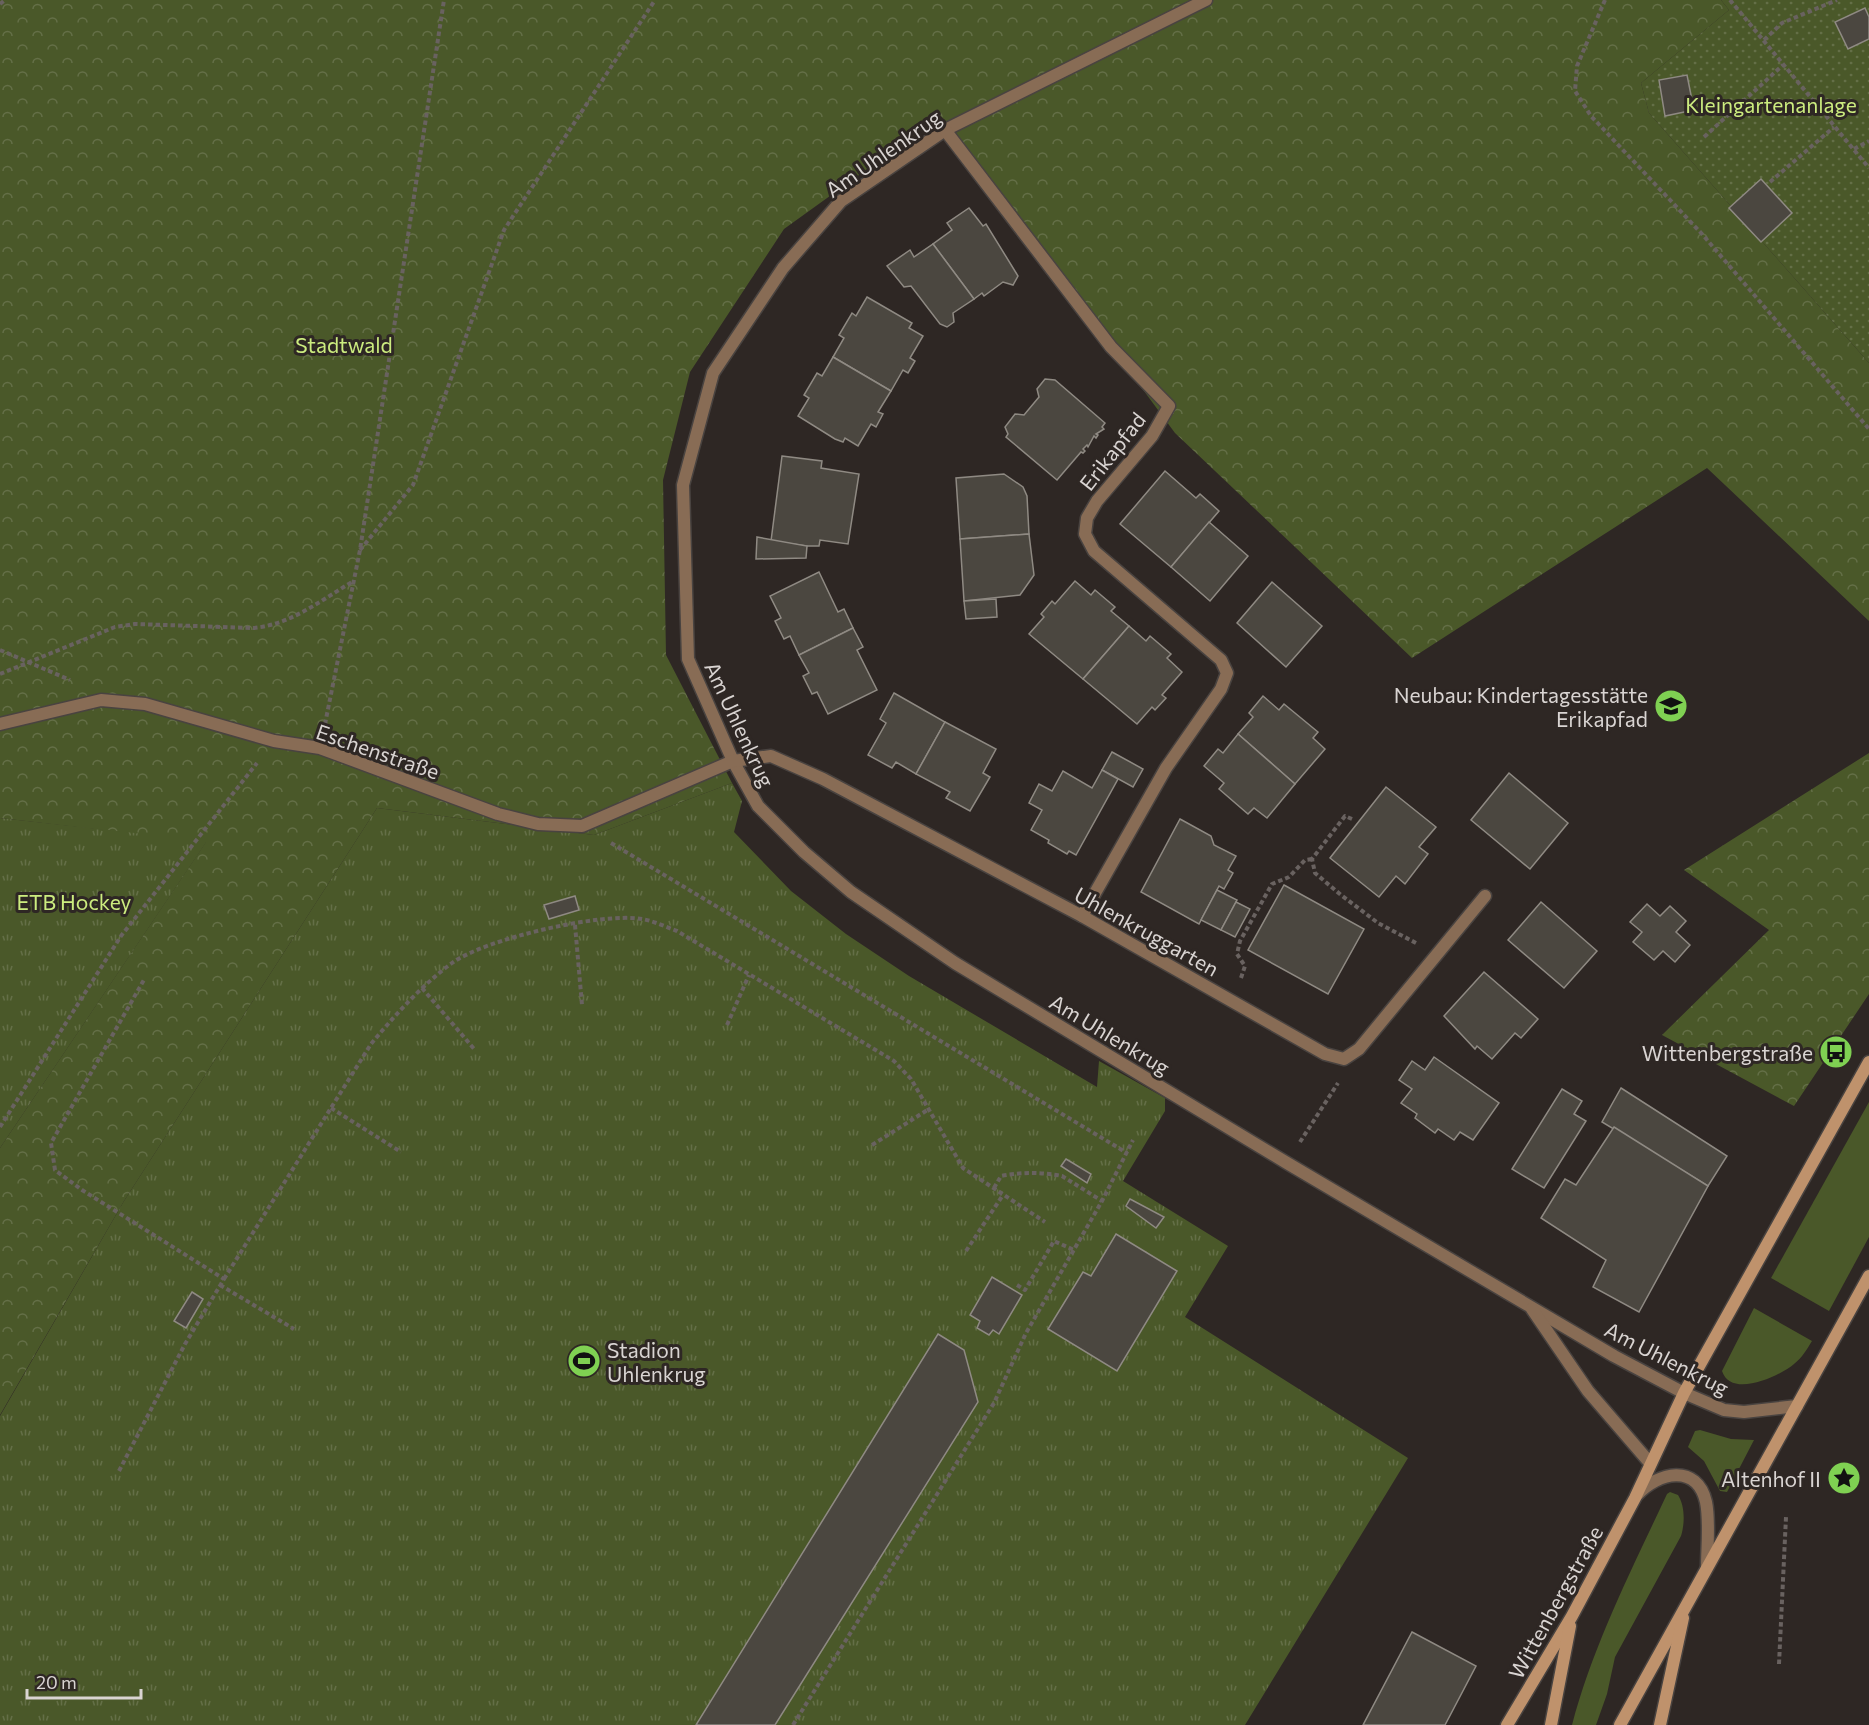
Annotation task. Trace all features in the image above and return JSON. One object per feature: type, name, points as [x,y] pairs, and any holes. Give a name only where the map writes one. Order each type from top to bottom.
[{"type":"main road","name":"Wittenbergstraße","points":[[1507,1725],[1572,1616],[1635,1498],[1684,1393],[1869,1062]]},
{"type":"main road","name":"Wittenbergstraße","points":[[1620,1725],[1869,1276]]},
{"type":"main road","points":[[1660,1725],[1686,1606]]},
{"type":"main road","points":[[1551,1725],[1572,1616]]},
{"type":"street","name":"Am Uhlenkrug","points":[[1206,0],[945,130],[841,201],[783,268],[713,373],[683,485],[688,659],[733,760],[758,806],[804,852],[851,892],[955,963],[1278,1158],[1630,1365],[1684,1393],[1724,1410],[1744,1412],[1797,1406]]},
{"type":"street","name":"Erikapfad","points":[[945,130],[1111,347],[1168,406],[1152,436],[1097,501],[1087,518],[1085,534],[1094,551],[1221,660],[1227,673],[1221,689],[1166,768],[1082,916]]},
{"type":"street","name":"Eschenstraße","points":[[0,724],[101,700],[145,704],[274,741],[320,748],[498,814],[538,824],[582,826],[733,760]]},
{"type":"street","name":"Uhlenkruggarten","points":[[733,760],[771,756],[824,778],[1082,916],[1324,1054],[1344,1059],[1359,1049],[1485,896]]},
{"type":"street","name":"Am Uhlenkrug","points":[[1530,1306],[1588,1391],[1650,1463]]},
{"type":"street","name":"Wittenbergstraße","points":[[1635,1498],[1646,1485],[1660,1477],[1676,1473],[1701,1488],[1706,1502],[1707,1568]]},
{"type":"path","points":[[0,4],[5,0]]},
{"type":"path","points":[[320,748],[360,550],[444,0]]},
{"type":"path","points":[[360,550],[413,485],[504,230],[655,0]]},
{"type":"path","points":[[1605,0],[1577,66],[1575,91],[1591,116],[1702,234],[1869,429]]},
{"type":"path","points":[[1730,0],[1869,168]]},
{"type":"path","points":[[1764,40],[1782,22],[1837,0]]},
{"type":"path","points":[[1704,136],[1783,65]]},
{"type":"path","points":[[1770,182],[1834,127]]},
{"type":"path","points":[[1854,149],[1869,141]]},
{"type":"path","points":[[0,674],[115,627],[135,624],[271,627],[288,620],[353,581]]},
{"type":"path","points":[[0,650],[62,675],[101,700]]},
{"type":"path","points":[[0,1127],[120,936],[274,741]]},
{"type":"path","points":[[1229,1000],[1245,966],[1237,954],[1240,941],[1272,884],[1289,877],[1305,860],[1312,859],[1345,816],[1352,819]]},
{"type":"path","points":[[582,826],[1019,1085],[1127,1153]]},
{"type":"path","points":[[1312,859],[1315,873],[1378,923],[1438,953]]},
{"type":"path","points":[[119,1471],[185,1344],[371,1044],[422,988],[454,962],[486,947],[532,932],[575,925],[642,919],[677,931],[894,1061],[912,1079],[963,1168],[1045,1222]]},
{"type":"path","points":[[575,925],[582,1005]]},
{"type":"path","points":[[727,1025],[749,975]]},
{"type":"path","points":[[145,978],[51,1143],[55,1170],[82,1190],[224,1279]]},
{"type":"path","points":[[422,988],[475,1050]]},
{"type":"path","points":[[1315,1120],[1339,1081]]},
{"type":"path","points":[[331,1108],[401,1152]]},
{"type":"path","points":[[872,1145],[929,1109]]},
{"type":"path","points":[[793,1725],[994,1403],[1026,1333],[1102,1201],[1133,1140]]},
{"type":"path","points":[[994,1188],[1001,1176],[1011,1174],[1055,1175],[1062,1176],[1102,1201]]},
{"type":"path","points":[[966,1251],[1003,1195]]},
{"type":"path","points":[[1017,1285],[1025,1290],[1053,1241],[1074,1250]]},
{"type":"path","points":[[220,1285],[294,1329]]},
{"type":"path","points":[[1779,1664],[1786,1517]]},
{"type":"green space","name":"Stadtwald","points":[[0,0],[1721,0],[1729,10],[1641,83],[1649,113],[1869,363],[1869,621],[1707,468],[1412,658],[1175,433],[941,116],[784,229],[690,372],[663,480],[666,655],[732,783],[594,835],[377,808],[124,1201],[0,1415],[0,1148],[206,842],[0,818]]},
{"type":"green space","name":"Kleingartenanlage","points":[[1721,0],[1869,0],[1869,363],[1649,113],[1641,83],[1729,10]]},
{"type":"green space","points":[[1869,753],[1869,994],[1794,1106],[1662,1035],[1769,930],[1684,870]]},
{"type":"green space","points":[[732,783],[742,801],[734,832],[791,891],[846,934],[909,976],[1097,1087],[1099,1061],[1165,1098],[1165,1111],[1123,1181],[1228,1246],[1185,1317],[1408,1458],[1245,1725],[0,1725],[0,1416],[124,1201],[377,808],[594,835]]},
{"type":"green space","name":"ETB Hockey","points":[[0,818],[207,841],[0,1148]]},
{"type":"green space","points":[[1869,1102],[1869,1237],[1829,1311],[1771,1278]]},
{"type":"green space","points":[[1754,1308],[1812,1341],[1797,1362],[1778,1374],[1756,1382],[1735,1383],[1727,1379],[1722,1371]]},
{"type":"green space","points":[[1700,1430],[1731,1439],[1754,1440],[1727,1492],[1720,1491],[1704,1461],[1688,1447],[1695,1431]]},
{"type":"green space","points":[[1670,1492],[1678,1495],[1682,1504],[1684,1520],[1681,1536],[1615,1657],[1607,1694],[1596,1725],[1572,1725],[1591,1666],[1614,1608],[1667,1494]]},
{"type":"building","points":[[1865,8],[1869,17],[1869,39],[1848,49],[1835,22]]},
{"type":"building","points":[[1687,75],[1694,110],[1665,116],[1659,80]]},
{"type":"building","points":[[1761,179],[1792,213],[1761,242],[1729,208]]},
{"type":"building","points":[[969,208],[983,226],[986,224],[1018,276],[1013,285],[1003,282],[984,296],[982,293],[974,299],[933,244],[952,230],[947,223]]},
{"type":"building","points":[[933,244],[974,299],[953,313],[954,322],[947,327],[940,324],[911,286],[904,287],[887,266],[910,250],[914,257]]},
{"type":"building","points":[[867,297],[912,323],[909,328],[923,336],[910,358],[915,361],[908,373],[903,370],[891,391],[833,357],[844,338],[839,335],[852,313],[856,316]]},
{"type":"building","points":[[833,357],[891,391],[878,412],[883,414],[876,427],[871,424],[858,446],[845,438],[843,442],[835,439],[798,416],[809,398],[804,395],[817,373],[822,376]]},
{"type":"building","points":[[1045,379],[1055,380],[1105,423],[1102,427],[1104,429],[1096,434],[1098,435],[1096,438],[1094,436],[1088,447],[1087,445],[1083,449],[1085,451],[1081,452],[1057,480],[1006,437],[1008,434],[1005,427],[1015,414],[1024,415],[1039,397],[1037,389]]},
{"type":"building","points":[[782,456],[822,461],[821,468],[859,474],[848,544],[820,540],[819,546],[807,546],[771,541]]},
{"type":"building","points":[[1165,471],[1196,498],[1200,494],[1219,511],[1171,567],[1120,524]]},
{"type":"building","points":[[1004,474],[1023,487],[1027,496],[1029,534],[960,539],[956,478]]},
{"type":"building","points":[[1209,522],[1248,556],[1210,601],[1171,567]]},
{"type":"building","points":[[1029,534],[1034,575],[1020,595],[964,601],[960,539]]},
{"type":"building","points":[[757,537],[807,546],[806,558],[756,559]]},
{"type":"building","points":[[819,572],[838,612],[844,609],[853,628],[799,655],[790,636],[784,639],[775,621],[781,618],[770,596]]},
{"type":"building","points":[[1075,581],[1091,595],[1095,590],[1115,607],[1111,611],[1129,626],[1083,679],[1029,634],[1044,617],[1041,614],[1052,601],[1055,604]]},
{"type":"building","points":[[1272,582],[1322,626],[1286,667],[1237,623]]},
{"type":"building","points":[[996,599],[997,617],[966,619],[964,601]]},
{"type":"building","points":[[1129,626],[1146,641],[1150,636],[1171,654],[1167,658],[1182,672],[1162,695],[1166,698],[1155,710],[1152,707],[1137,724],[1083,679]]},
{"type":"building","points":[[853,628],[863,647],[857,650],[877,690],[828,714],[817,692],[812,694],[803,676],[809,673],[799,655]]},
{"type":"building","points":[[894,693],[945,722],[916,774],[896,762],[892,768],[868,755],[886,723],[880,719]]},
{"type":"building","points":[[1263,696],[1279,710],[1284,704],[1318,732],[1313,738],[1325,749],[1295,784],[1238,734],[1253,717],[1249,713]]},
{"type":"building","points":[[945,722],[996,749],[983,773],[990,777],[970,811],[946,798],[950,792],[916,774]]},
{"type":"building","points":[[1238,734],[1295,784],[1267,818],[1254,808],[1248,814],[1219,789],[1224,783],[1204,766],[1218,749],[1223,753]]},
{"type":"building","points":[[1112,752],[1143,769],[1133,787],[1102,770]]},
{"type":"building","points":[[1102,770],[1118,779],[1076,855],[1069,851],[1067,854],[1031,830],[1042,810],[1029,803],[1039,784],[1052,791],[1063,771],[1092,788]]},
{"type":"building","points":[[1509,773],[1568,823],[1530,869],[1471,820]]},
{"type":"building","points":[[1386,787],[1436,827],[1419,847],[1428,854],[1405,884],[1396,876],[1379,897],[1330,858]]},
{"type":"building","points":[[1180,819],[1211,836],[1214,845],[1236,856],[1228,870],[1233,873],[1224,889],[1219,886],[1199,924],[1141,892]]},
{"type":"building","points":[[1284,885],[1364,929],[1328,994],[1248,950]]},
{"type":"building","points":[[1217,890],[1237,900],[1221,930],[1201,920]]},
{"type":"building","points":[[575,896],[579,910],[549,919],[544,905]]},
{"type":"building","points":[[1236,902],[1250,909],[1235,937],[1221,930]]},
{"type":"building","points":[[1541,902],[1597,951],[1564,988],[1508,940]]},
{"type":"building","points":[[1647,904],[1660,916],[1670,906],[1686,921],[1676,932],[1690,945],[1675,962],[1663,951],[1654,960],[1633,942],[1642,932],[1630,922]]},
{"type":"building","points":[[1484,972],[1538,1019],[1521,1038],[1515,1033],[1492,1059],[1477,1046],[1475,1049],[1444,1016]]},
{"type":"building","points":[[1434,1057],[1499,1103],[1473,1140],[1460,1132],[1454,1140],[1438,1129],[1435,1133],[1415,1118],[1417,1114],[1401,1103],[1412,1089],[1399,1080],[1412,1061],[1425,1070]]},
{"type":"building","points":[[1621,1088],[1727,1156],[1708,1186],[1602,1122]]},
{"type":"building","points":[[1562,1089],[1582,1101],[1574,1114],[1586,1121],[1544,1188],[1512,1169]]},
{"type":"building","points":[[1614,1127],[1708,1186],[1639,1312],[1593,1287],[1606,1260],[1541,1218],[1565,1179],[1576,1185]]},
{"type":"building","points":[[1066,1159],[1091,1174],[1087,1183],[1061,1166]]},
{"type":"building","points":[[1130,1199],[1164,1217],[1156,1228],[1126,1206]]},
{"type":"building","points":[[1116,1234],[1177,1271],[1117,1371],[1048,1329],[1083,1272],[1091,1276]]},
{"type":"building","points":[[992,1277],[1022,1295],[999,1334],[993,1330],[989,1335],[977,1328],[980,1321],[970,1315]]},
{"type":"building","points":[[192,1292],[203,1299],[186,1328],[174,1321]]},
{"type":"building","points":[[938,1334],[964,1350],[978,1402],[775,1725],[696,1725]]},
{"type":"building","points":[[1412,1632],[1476,1666],[1445,1725],[1363,1725]]},
{"type":"place","name":"Neubau: Kindertagesstätte Erikapfad","points":[[1671,706]]},
{"type":"place","name":"Wittenbergstraße","points":[[1836,1052]]},
{"type":"place","name":"Stadion Uhlenkrug","points":[[584,1361]]},
{"type":"place","name":"Altenhof II","points":[[1844,1478]]}]
